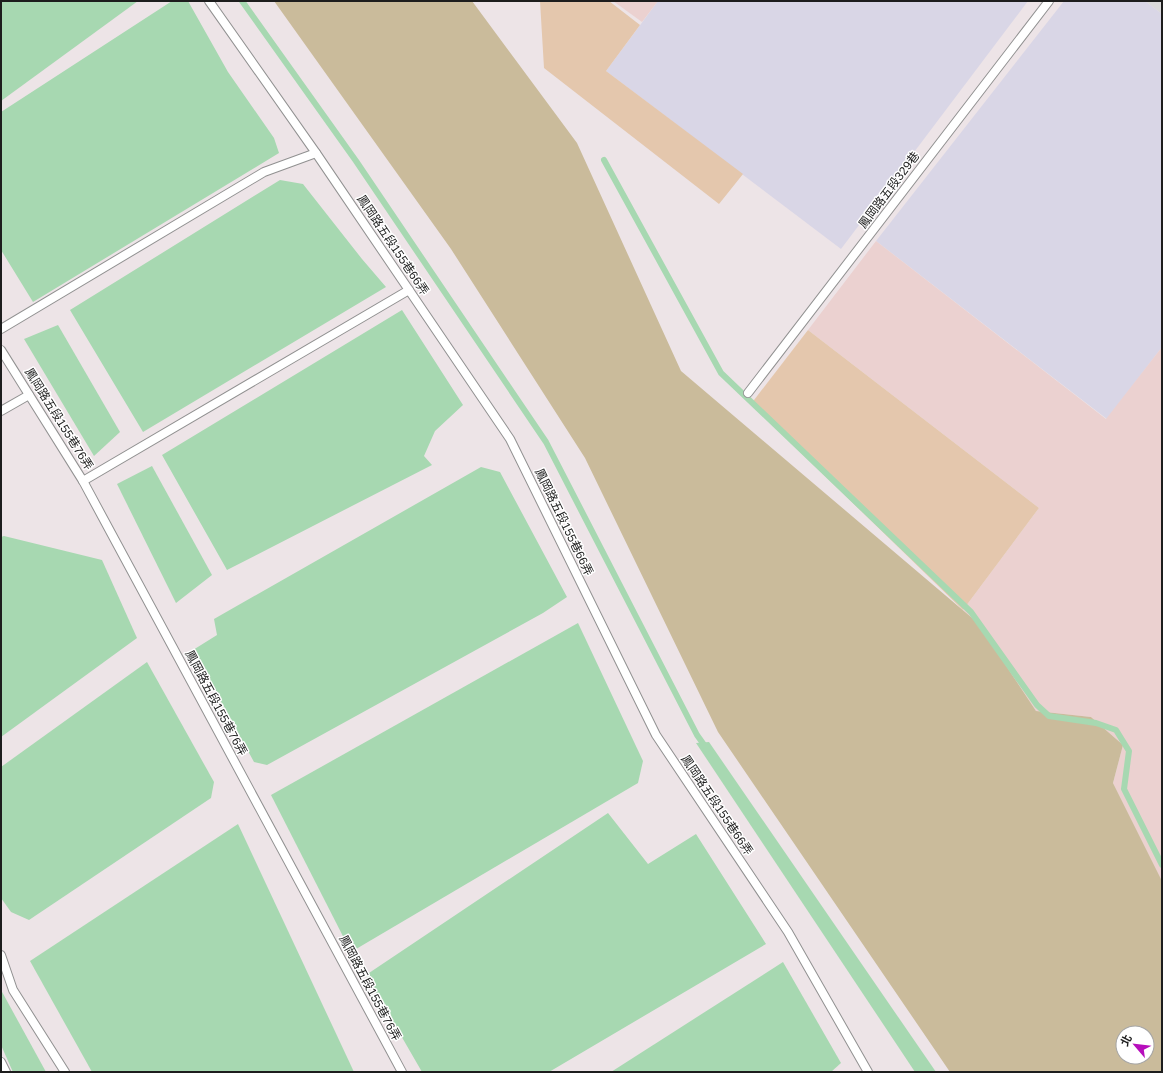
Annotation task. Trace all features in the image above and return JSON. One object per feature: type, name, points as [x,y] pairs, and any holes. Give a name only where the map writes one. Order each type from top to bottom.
[{"type":"lane","name":"鳳岡路五段155巷66弄","points":[[209,1],[316,153],[510,439],[656,735],[788,932],[868,1072]]},
{"type":"lane","name":"鳳岡路五段329巷","points":[[748,393],[1049,1]]},
{"type":"lane","points":[[1,329],[264,172],[316,153]]},
{"type":"lane","points":[[84,481],[409,290]]},
{"type":"lane","name":"鳳岡路五段155巷76弄","points":[[1,350],[84,481],[402,1072]]},
{"type":"lane","points":[[1,411],[29,395]]},
{"type":"lane","points":[[1,955],[13,990],[65,1072]]},
{"type":"lane","points":[[1,1062],[6,1072]]},
{"type":"shaded area","points":[[1,1],[138,1],[1,101]]},
{"type":"shaded area","points":[[172,1],[188,1],[228,72],[274,138],[279,153],[33,302],[1,250],[1,112]]},
{"type":"shaded area","points":[[274,1],[472,1],[577,143],[681,371],[978,623],[1036,711],[1091,717],[1123,745],[1113,783],[1162,881],[1162,1072],[950,1072],[718,732],[585,458],[451,249]]},
{"type":"shaded area","points":[[540,1],[609,1],[640,25],[606,71],[743,174],[719,204],[544,68]]},
{"type":"shaded area","points":[[613,1],[658,1],[642,22]]},
{"type":"shaded area","points":[[658,1],[1028,1],[841,249],[606,71]]},
{"type":"shaded area","points":[[1064,1],[1145,1],[1162,14],[1162,347],[1107,419],[876,241]]},
{"type":"shaded area","points":[[1145,1],[1162,1],[1162,14]]},
{"type":"shaded area","points":[[280,180],[303,184],[386,287],[143,432],[70,310]]},
{"type":"shaded area","points":[[876,241],[1106,419],[1162,347],[1162,881],[1113,783],[1123,745],[1091,717],[1036,711],[978,624],[963,610],[1039,508],[808,330]]},
{"type":"shaded area","points":[[402,310],[463,405],[435,431],[424,456],[432,465],[227,570],[162,455]]},
{"type":"shaded area","points":[[58,325],[120,432],[94,456],[24,339]]},
{"type":"shaded area","points":[[808,330],[1039,508],[963,610],[751,404]]},
{"type":"shaded area","points":[[152,466],[212,575],[176,603],[117,484]]},
{"type":"shaded area","points":[[481,467],[500,472],[567,597],[543,613],[267,765],[254,762],[193,650],[217,635],[214,619]]},
{"type":"shaded area","points":[[4,536],[102,560],[137,638],[1,737],[1,537]]},
{"type":"shaded area","points":[[578,623],[643,761],[638,783],[351,952],[271,795]]},
{"type":"shaded area","points":[[147,662],[214,782],[211,798],[29,920],[11,912],[1,898],[1,767]]},
{"type":"shaded area","points":[[709,742],[936,1072],[915,1072],[696,743]]},
{"type":"shaded area","points":[[608,813],[648,864],[696,834],[766,944],[549,1072],[422,1072],[366,975]]},
{"type":"shaded area","points":[[238,824],[354,1072],[92,1072],[30,961]]},
{"type":"shaded area","points":[[783,962],[841,1063],[831,1072],[611,1072]]},
{"type":"shaded area","points":[[1,990],[46,1072],[13,1072],[1,1045]]},
{"type":"waterway","points":[[242,1],[356,161],[546,442],[697,735],[707,749]]},
{"type":"waterway","points":[[604,160],[721,373],[971,612],[1037,705],[1049,716],[1096,723],[1116,730],[1129,751],[1124,789],[1162,865]]}]
